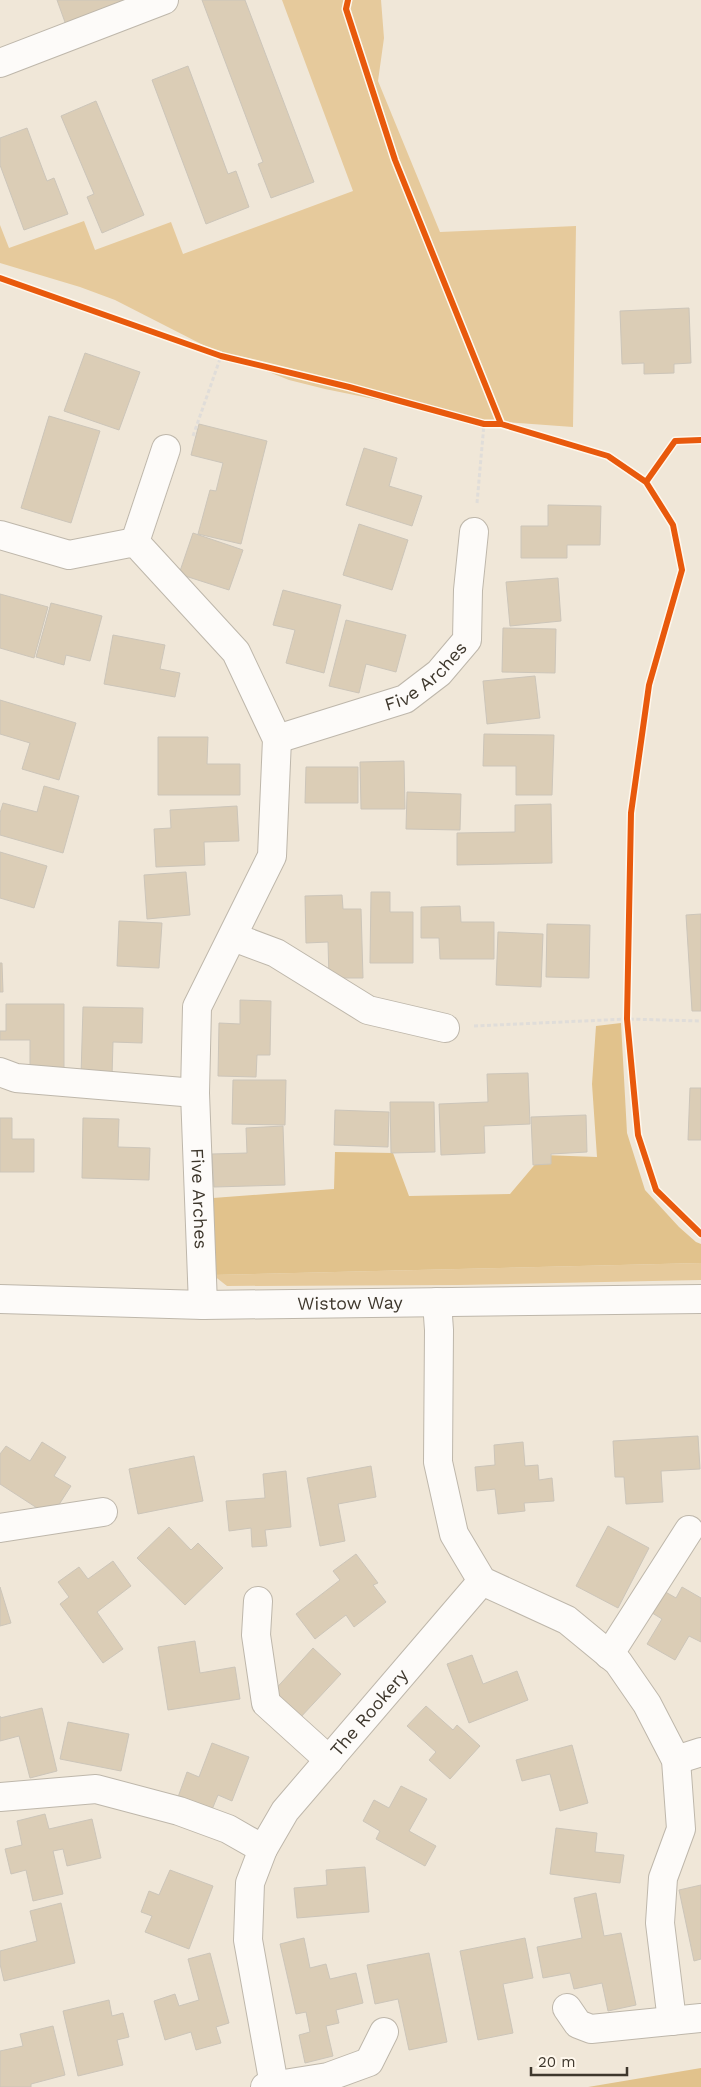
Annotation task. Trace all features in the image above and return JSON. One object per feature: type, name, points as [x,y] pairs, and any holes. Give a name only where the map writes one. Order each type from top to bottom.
[{"type":"street","points":[[0,63],[164,0]]},
{"type":"street","points":[[0,535],[69,555],[135,542],[166,449]]},
{"type":"street","name":"Five Arches","points":[[277,739],[405,699],[439,673],[467,640],[468,590],[474,532]]},
{"type":"street","name":"Five Arches","points":[[135,542],[236,652],[277,739],[272,856],[197,1007],[195,1093],[203,1306]]},
{"type":"street","points":[[233,936],[276,952],[368,1010],[444,1028]]},
{"type":"street","points":[[0,1072],[16,1078],[195,1093]]},
{"type":"street","name":"Wistow Way","points":[[0,1299],[203,1306],[701,1299]]},
{"type":"street","points":[[436,1302],[438,1330],[438,1462],[454,1534],[482,1582],[567,1620],[618,1662],[647,1704],[689,1756],[681,1829],[663,1878],[660,1923],[672,2021]]},
{"type":"street","points":[[0,1528],[103,1512]]},
{"type":"street","points":[[609,1654],[689,1530]]},
{"type":"street","name":"The Rookery","points":[[384,2032],[369,2062],[328,2077],[270,2086],[248,1940],[250,1883],[263,1849],[285,1811],[482,1582]]},
{"type":"street","points":[[258,1601],[256,1635],[266,1703],[329,1760]]},
{"type":"street","points":[[0,1797],[96,1789],[179,1811],[228,1829],[263,1849]]},
{"type":"street","points":[[566,2008],[578,2024],[591,2029],[701,2018]]},
{"type":"path","points":[[211,353],[230,358]]},
{"type":"path","points":[[166,449],[188,449],[221,356]]},
{"type":"path","points":[[474,421],[492,424]]},
{"type":"path","points":[[474,532],[484,424]]},
{"type":"path","points":[[627,1009],[628,1029]]},
{"type":"path","points":[[444,1028],[501,1023],[627,1019],[701,1021]]},
{"type":"shaded area","points":[[282,0],[381,0],[384,38],[378,81],[440,232],[576,226],[573,427],[477,420],[289,380],[207,347],[115,300],[80,287],[0,263],[0,225],[9,248],[84,221],[95,250],[171,222],[183,254],[353,191]]},
{"type":"shaded area","points":[[621,1023],[627,1133],[645,1190],[679,1227],[701,1244],[701,1263],[213,1275],[213,1198],[334,1189],[335,1152],[393,1153],[409,1196],[510,1194],[543,1155],[597,1157],[592,1084],[596,1026]]},
{"type":"shaded area","points":[[701,1263],[701,1280],[458,1285],[227,1286],[213,1275]]},
{"type":"shaded area","points":[[701,2068],[701,2087],[588,2087]]},
{"type":"building","points":[[57,0],[134,0],[66,25]]},
{"type":"building","points":[[202,0],[245,0],[314,182],[271,198],[258,164],[263,162]]},
{"type":"building","points":[[188,66],[228,174],[236,171],[249,207],[206,224],[152,80]]},
{"type":"building","points":[[96,101],[144,215],[102,233],[87,197],[94,194],[61,116]]},
{"type":"building","points":[[27,128],[47,181],[54,178],[68,214],[24,230],[0,165],[0,138]]},
{"type":"building","points":[[689,308],[691,363],[674,364],[674,373],[644,374],[644,363],[622,364],[620,311]]},
{"type":"building","points":[[85,353],[140,372],[119,430],[64,411]]},
{"type":"building","points":[[49,416],[100,431],[71,523],[21,508]]},
{"type":"building","points":[[199,424],[267,441],[241,544],[198,534],[210,490],[216,491],[223,463],[191,455]]},
{"type":"building","points":[[364,448],[397,458],[389,486],[422,496],[412,526],[346,505]]},
{"type":"building","points":[[548,505],[601,506],[600,545],[567,545],[567,558],[521,558],[521,526],[548,526]]},
{"type":"building","points":[[359,524],[408,540],[392,590],[343,575]]},
{"type":"building","points":[[193,533],[243,550],[229,590],[179,574]]},
{"type":"building","points":[[558,578],[561,621],[510,626],[506,582]]},
{"type":"building","points":[[283,590],[341,605],[324,673],[286,663],[295,630],[273,625]]},
{"type":"building","points":[[0,594],[48,607],[34,658],[0,648]]},
{"type":"building","points":[[51,603],[102,616],[90,661],[66,655],[64,665],[36,657]]},
{"type":"building","points":[[346,620],[406,635],[396,672],[366,664],[359,693],[329,686]]},
{"type":"building","points":[[503,628],[556,629],[555,673],[502,672]]},
{"type":"building","points":[[113,635],[165,645],[160,669],[180,673],[175,697],[104,684]]},
{"type":"building","points":[[535,676],[540,718],[487,724],[483,681]]},
{"type":"building","points":[[0,700],[76,723],[59,780],[22,769],[30,743],[0,734]]},
{"type":"building","points":[[484,734],[554,735],[552,795],[516,795],[516,766],[483,766]]},
{"type":"building","points":[[158,737],[208,737],[207,764],[240,764],[240,795],[158,795]]},
{"type":"building","points":[[404,761],[405,809],[361,809],[360,762]]},
{"type":"building","points":[[306,767],[358,767],[358,803],[305,803]]},
{"type":"building","points":[[44,786],[79,796],[63,853],[0,835],[0,813],[3,803],[37,812]]},
{"type":"building","points":[[407,792],[461,794],[460,830],[406,829]]},
{"type":"building","points":[[551,804],[552,863],[457,865],[457,833],[515,832],[515,805]]},
{"type":"building","points":[[237,806],[239,841],[204,842],[205,865],[156,867],[154,829],[171,828],[170,810]]},
{"type":"building","points":[[0,852],[47,866],[34,908],[0,898]]},
{"type":"building","points":[[186,872],[190,915],[147,919],[144,875]]},
{"type":"building","points":[[371,892],[390,892],[390,912],[413,912],[413,963],[370,963]]},
{"type":"building","points":[[342,895],[343,909],[361,909],[363,978],[329,978],[328,942],[306,943],[305,896]]},
{"type":"building","points":[[460,906],[461,922],[494,922],[494,959],[440,959],[439,938],[421,938],[421,907]]},
{"type":"building","points":[[701,914],[701,1011],[692,1011],[686,915]]},
{"type":"building","points":[[119,921],[162,923],[159,968],[117,966]]},
{"type":"building","points":[[547,924],[590,925],[589,978],[546,977]]},
{"type":"building","points":[[498,932],[543,934],[541,987],[496,985]]},
{"type":"building","points":[[0,963],[2,963],[3,992],[0,992]]},
{"type":"building","points":[[240,1000],[271,1001],[270,1055],[257,1055],[256,1077],[218,1076],[219,1023],[240,1024]]},
{"type":"building","points":[[6,1004],[64,1004],[64,1074],[30,1075],[30,1040],[0,1040],[0,1031],[6,1031]]},
{"type":"building","points":[[83,1007],[143,1008],[142,1043],[113,1042],[112,1076],[81,1076]]},
{"type":"building","points":[[528,1073],[530,1124],[484,1126],[485,1153],[441,1155],[439,1104],[488,1102],[487,1074]]},
{"type":"building","points":[[233,1080],[286,1080],[285,1125],[232,1124]]},
{"type":"building","points":[[690,1088],[701,1088],[701,1140],[688,1140]]},
{"type":"building","points":[[390,1102],[434,1102],[435,1152],[391,1153]]},
{"type":"building","points":[[335,1110],[389,1112],[388,1147],[334,1145]]},
{"type":"building","points":[[586,1115],[587,1152],[551,1154],[551,1164],[533,1165],[531,1117]]},
{"type":"building","points":[[0,1118],[12,1118],[12,1139],[34,1139],[34,1172],[0,1172]]},
{"type":"building","points":[[83,1118],[119,1119],[118,1147],[150,1148],[149,1180],[82,1178]]},
{"type":"building","points":[[283,1126],[285,1185],[214,1187],[212,1154],[247,1153],[246,1128]]},
{"type":"building","points":[[698,1436],[700,1469],[661,1471],[663,1502],[626,1504],[624,1477],[615,1477],[613,1441]]},
{"type":"building","points":[[42,1442],[66,1457],[54,1476],[71,1486],[51,1517],[0,1484],[0,1454],[6,1446],[30,1461]]},
{"type":"building","points":[[523,1442],[525,1466],[538,1465],[539,1480],[552,1478],[554,1501],[524,1503],[525,1511],[498,1514],[495,1489],[477,1491],[475,1467],[495,1465],[494,1445]]},
{"type":"building","points":[[194,1456],[203,1501],[138,1514],[129,1469]]},
{"type":"building","points":[[371,1466],[376,1497],[338,1504],[345,1541],[320,1546],[307,1478]]},
{"type":"building","points":[[286,1471],[291,1527],[265,1530],[267,1546],[252,1547],[251,1528],[229,1531],[226,1501],[265,1498],[263,1474]]},
{"type":"building","points":[[608,1526],[649,1548],[618,1608],[576,1586]]},
{"type":"building","points":[[169,1527],[191,1550],[198,1543],[223,1568],[185,1605],[137,1558]]},
{"type":"building","points":[[356,1554],[378,1583],[373,1585],[386,1602],[354,1627],[346,1615],[315,1639],[296,1614],[340,1580],[333,1571]]},
{"type":"building","points":[[113,1561],[131,1586],[97,1612],[123,1649],[103,1663],[60,1604],[69,1597],[58,1582],[79,1567],[88,1579]]},
{"type":"building","points":[[0,1587],[11,1623],[0,1626]]},
{"type":"building","points":[[682,1587],[701,1598],[701,1642],[689,1636],[675,1660],[647,1644],[662,1619],[649,1611],[662,1590],[676,1598]]},
{"type":"building","points":[[195,1641],[200,1673],[235,1667],[240,1699],[168,1710],[158,1647]]},
{"type":"building","points":[[313,1648],[341,1674],[299,1719],[271,1694]]},
{"type":"building","points":[[472,1655],[483,1684],[517,1671],[528,1700],[469,1723],[447,1664]]},
{"type":"building","points":[[426,1706],[453,1730],[457,1725],[480,1746],[450,1779],[429,1760],[436,1752],[407,1726]]},
{"type":"building","points":[[42,1708],[57,1771],[30,1778],[19,1736],[0,1741],[0,1718]]},
{"type":"building","points":[[68,1722],[129,1734],[121,1771],[60,1759]]},
{"type":"building","points":[[212,1743],[249,1757],[232,1801],[218,1795],[211,1812],[177,1800],[187,1772],[199,1777]]},
{"type":"building","points":[[572,1745],[588,1803],[560,1811],[550,1774],[522,1781],[516,1760]]},
{"type":"building","points":[[401,1786],[427,1799],[409,1831],[436,1846],[425,1866],[376,1839],[380,1831],[363,1821],[374,1800],[389,1808]]},
{"type":"building","points":[[45,1814],[49,1829],[92,1819],[101,1858],[67,1866],[63,1849],[53,1851],[63,1894],[33,1901],[26,1870],[11,1874],[5,1849],[22,1845],[17,1821]]},
{"type":"building","points":[[556,1828],[597,1833],[595,1852],[624,1855],[620,1883],[550,1874]]},
{"type":"building","points":[[365,1867],[369,1912],[297,1918],[294,1888],[327,1885],[326,1870]]},
{"type":"building","points":[[170,1870],[213,1886],[189,1949],[145,1932],[152,1916],[141,1912],[149,1891],[159,1895]]},
{"type":"building","points":[[701,1885],[701,1959],[694,1961],[679,1890]]},
{"type":"building","points":[[596,1893],[604,1936],[621,1933],[636,2005],[608,2011],[602,1983],[574,1989],[570,1973],[543,1978],[537,1947],[582,1938],[574,1898]]},
{"type":"building","points":[[61,1903],[75,1963],[4,1981],[0,1964],[0,1951],[37,1941],[30,1911]]},
{"type":"building","points":[[304,1938],[310,1968],[326,1964],[330,1979],[356,1973],[363,2003],[336,2010],[339,2023],[326,2026],[333,2056],[305,2063],[299,2035],[310,2032],[306,2012],[296,2014],[280,1944]]},
{"type":"building","points":[[525,1938],[533,1978],[503,1984],[513,2033],[478,2040],[460,1951]]},
{"type":"building","points":[[210,1953],[229,2023],[216,2027],[221,2043],[196,2050],[191,2032],[165,2040],[154,2001],[175,1994],[179,2006],[199,2000],[188,1959]]},
{"type":"building","points":[[429,1953],[447,2042],[409,2050],[398,1999],[375,2004],[367,1965]]},
{"type":"building","points":[[109,2000],[112,2016],[123,2013],[129,2037],[117,2040],[123,2065],[78,2076],[63,2011]]},
{"type":"building","points":[[53,2026],[65,2075],[31,2084],[31,2087],[0,2087],[0,2051],[23,2046],[20,2034]]},
{"type":"cycle path","points":[[348,0],[346,9],[395,160],[501,424]]},
{"type":"cycle path","points":[[0,278],[221,356],[349,387],[484,424],[501,424],[608,456],[646,482],[673,525],[682,570],[649,685],[631,813],[627,1019],[638,1135],[656,1190],[701,1234]]},
{"type":"cycle path","points":[[646,482],[675,441],[701,440]]}]
